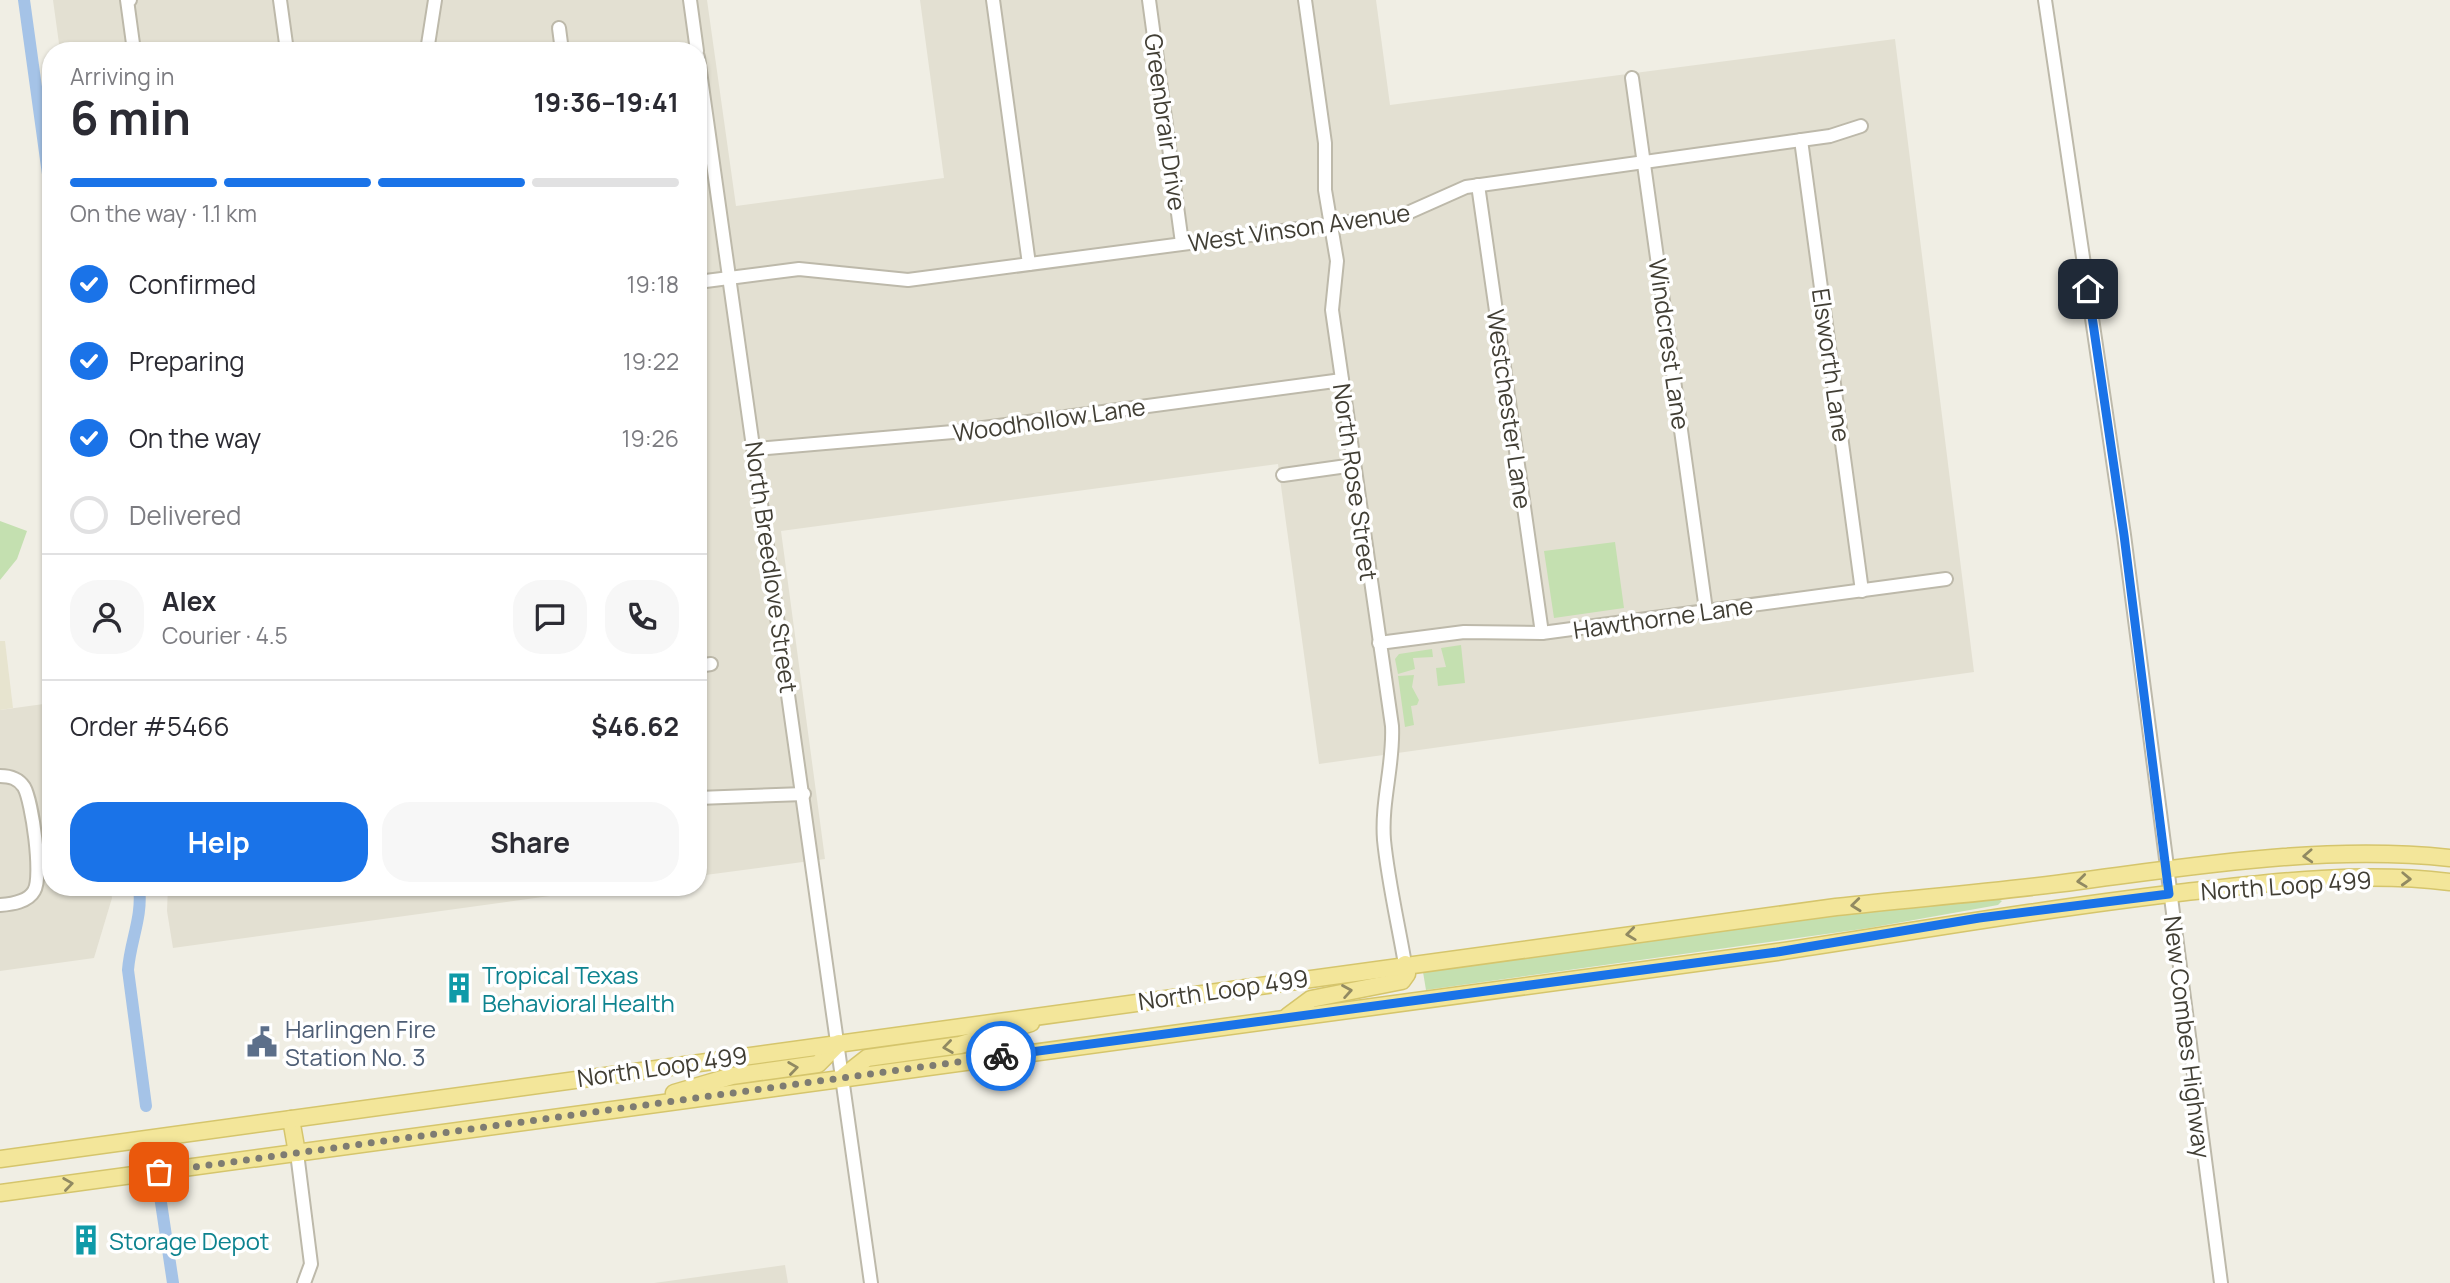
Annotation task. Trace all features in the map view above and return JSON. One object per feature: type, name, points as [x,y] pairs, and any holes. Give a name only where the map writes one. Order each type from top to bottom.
[{"type":"main road","name":"North Loop 499","points":[[0,1159],[1405,964],[1836,907],[1998,892],[2166,870],[2350,853],[2450,858]]},
{"type":"main road","name":"North Loop 499","points":[[0,1193],[1764,954],[1979,918],[2169,894],[2351,877],[2450,882]]},
{"type":"main road","points":[[1286,1017],[1311,999],[1402,981],[1407,974],[1405,964]]},
{"type":"main road","points":[[844,1077],[867,1058],[960,1045],[1060,1012]]},
{"type":"main road","points":[[632,1107],[732,1076],[818,1065],[839,1043]]},
{"type":"main road","points":[[291,1119],[297,1153]]},
{"type":"street","points":[[130,0],[127,1],[133,42]]},
{"type":"street","points":[[280,0],[286,42]]},
{"type":"street","points":[[428,42],[435,0]]},
{"type":"street","points":[[690,0],[696,42]]},
{"type":"street","points":[[993,0],[1029,264]]},
{"type":"street","name":"Greenbrair Drive","points":[[1149,0],[1182,243]]},
{"type":"street","name":"North Rose Street","points":[[1305,0],[1325,143],[1325,190],[1329,224],[1337,261],[1332,310],[1393,748],[1384,812],[1384,840],[1405,964]]},
{"type":"street","name":"New Combes Highway","points":[[2045,0],[2124,535],[2221,1283]]},
{"type":"street","points":[[559,27],[561,42]]},
{"type":"street","name":"Windcrest Lane","points":[[1632,78],[1706,610]]},
{"type":"street","name":"West Vinson Avenue","points":[[707,281],[799,269],[908,280],[1403,215],[1466,187],[1801,140],[1847,132],[1861,126]]},
{"type":"street","name":"Elsworth Lane","points":[[1801,140],[1863,591]]},
{"type":"street","name":"North Breedlove Street","points":[[707,156],[731,278],[872,1283]]},
{"type":"street","name":"Westchester Lane","points":[[1478,185],[1542,633]]},
{"type":"street","name":"Woodhollow Lane","points":[[756,449],[953,432],[1342,380]]},
{"type":"street","points":[[1283,475],[1354,465]]},
{"type":"street","name":"Hawthorne Lane","points":[[1379,643],[1464,632],[1542,633],[1946,579]]},
{"type":"street","points":[[0,776],[17,779],[24,787],[31,813],[38,873],[34,892],[27,898],[0,905]]},
{"type":"street","points":[[707,798],[804,794]]},
{"type":"street","points":[[297,1153],[311,1264],[304,1283]]},
{"type":"shaded area","points":[[53,0],[707,0],[736,206],[944,178],[920,0],[1376,0],[1390,105],[1895,39],[1974,672],[1319,764],[1278,464],[781,531],[825,859],[707,875],[707,42],[59,42]]},
{"type":"shaded area","points":[[0,641],[5,641],[13,708],[0,710]]},
{"type":"shaded area","points":[[42,704],[42,896],[112,896],[94,958],[0,971],[0,710]]},
{"type":"shaded area","points":[[168,896],[550,896],[173,948],[167,911]]},
{"type":"shaded area","points":[[785,1265],[788,1283],[654,1283]]},
{"type":"green space","points":[[0,521],[27,531],[17,559],[0,580]]},
{"type":"green space","points":[[1615,542],[1624,608],[1554,618],[1544,551]]},
{"type":"green space","points":[[1461,645],[1465,683],[1438,686],[1436,668],[1446,667],[1441,648]]},
{"type":"green space","points":[[1432,649],[1433,657],[1413,658],[1415,669],[1398,674],[1395,659],[1399,654]]},
{"type":"green space","points":[[1414,675],[1412,687],[1419,700],[1417,705],[1411,706],[1414,725],[1405,727],[1398,676]]},
{"type":"green space","points":[[1998,899],[2002,901],[1998,905],[1869,928],[1426,990],[1423,972],[1805,919]]},
{"type":"waterway","points":[[24,0],[42,131]]},
{"type":"waterway","points":[[140,896],[128,970],[146,1106]]},
{"type":"waterway","points":[[160,1196],[173,1283]]},
{"type":"way so far","points":[[159,1172],[1001,1056]]},
{"type":"place","name":"Tropical Texas Behavioral Health","points":[[459,988]]},
{"type":"place","name":"Harlingen Fire Station No. 3","points":[[262,1042]]},
{"type":"place","name":"Storage Depot","points":[[86,1240]]},
{"type":"route","points":[[1001,1056],[1777,952],[1979,918],[2169,894],[2124,535],[2088,289]]}]
